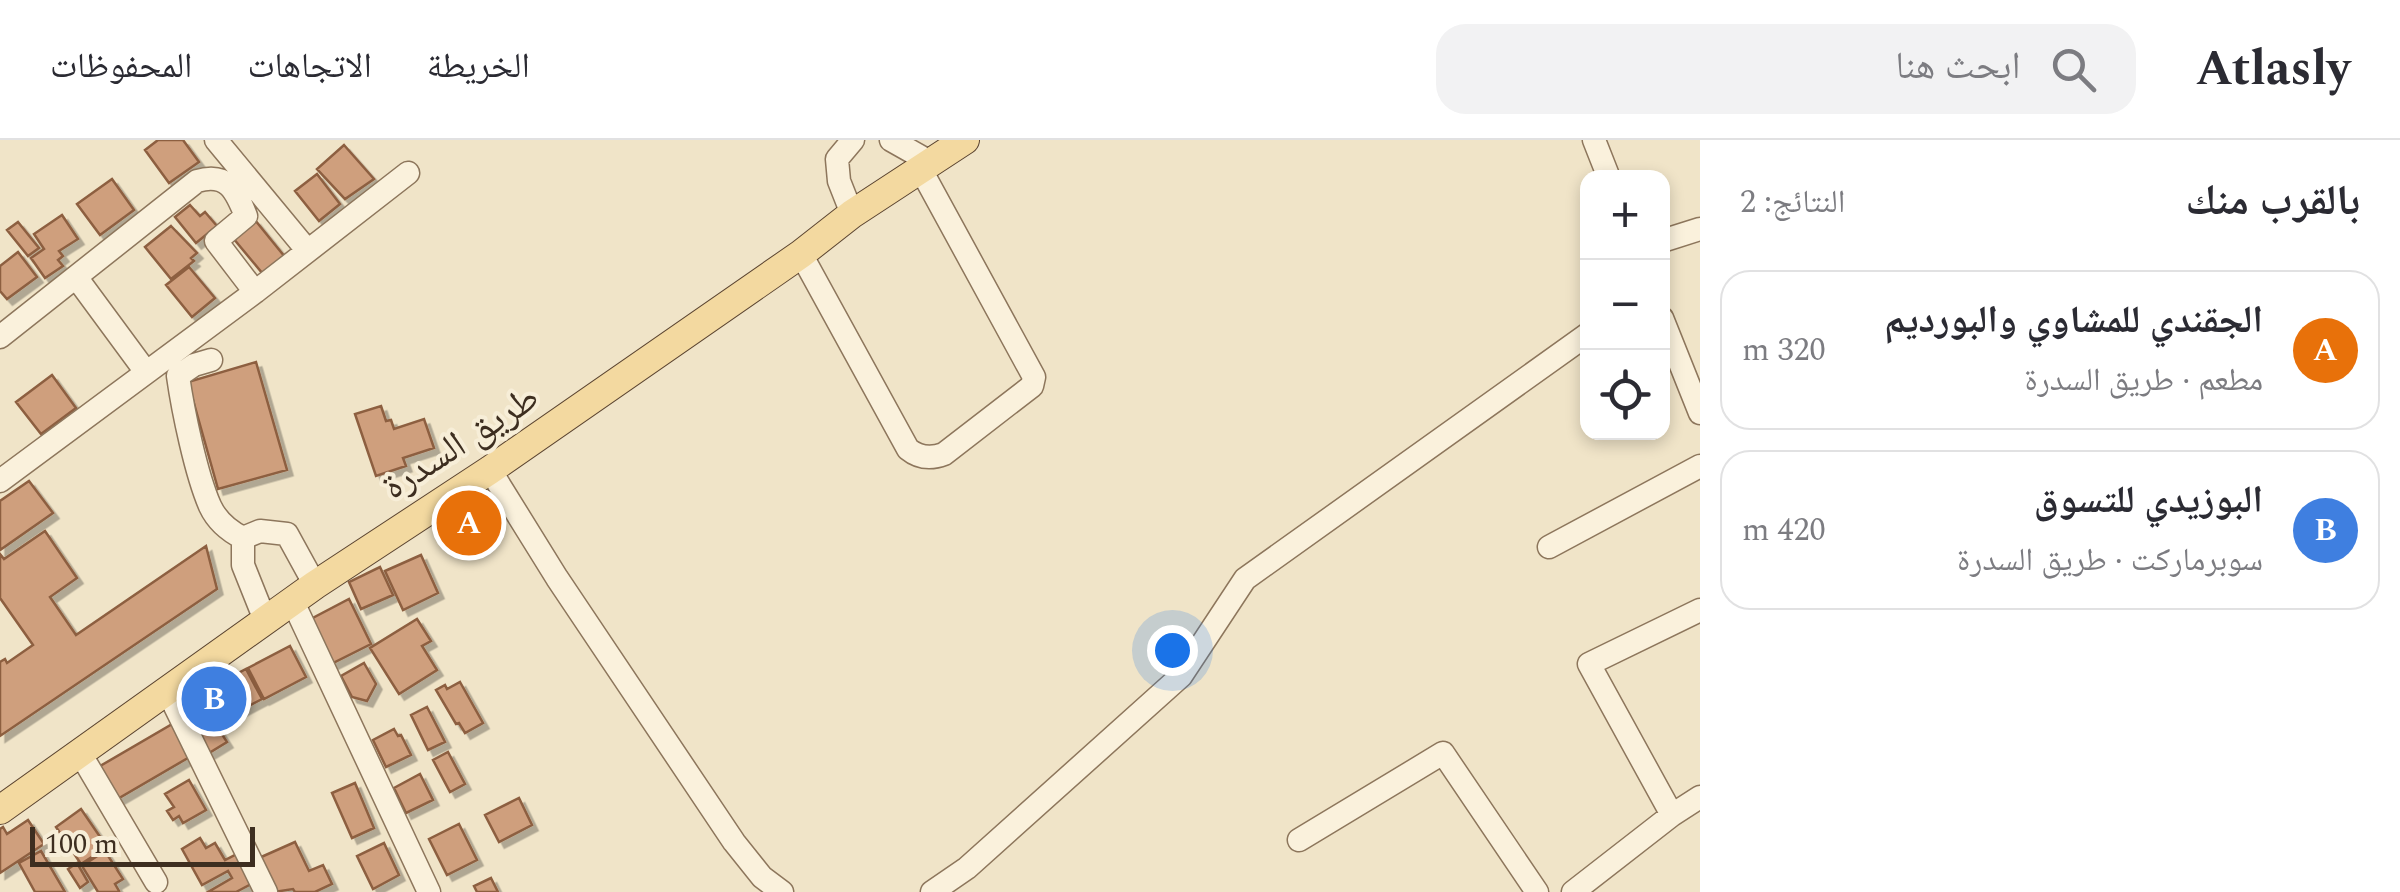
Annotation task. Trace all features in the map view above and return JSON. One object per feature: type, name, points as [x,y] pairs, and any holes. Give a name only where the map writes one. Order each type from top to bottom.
[{"type":"main road","name":"طريق السدرة","points":[[0,810],[303,592],[490,470],[852,214],[965,140]]},
{"type":"street","points":[[216,140],[306,250]]},
{"type":"street","points":[[852,140],[837,160],[839,181],[852,214]]},
{"type":"street","points":[[800,254],[908,449],[929,458],[944,454],[1032,386],[1034,377],[925,165],[891,140]]},
{"type":"street","points":[[1594,140],[1605,170]]},
{"type":"street","points":[[0,482],[408,173]]},
{"type":"street","points":[[0,336],[197,181],[215,178],[229,183],[246,216],[216,241],[255,292]]},
{"type":"street","points":[[1670,239],[1700,230]]},
{"type":"street","points":[[76,277],[146,372]]},
{"type":"street","points":[[1670,338],[1700,413]]},
{"type":"street","points":[[932,892],[967,868],[1181,676],[1244,579],[1580,340]]},
{"type":"street","points":[[212,360],[194,365],[178,376],[210,507],[227,530],[243,538],[260,531],[287,534],[303,592],[425,891]]},
{"type":"street","points":[[1549,547],[1700,466]]},
{"type":"street","points":[[490,470],[557,578],[734,842],[762,877],[782,892]]},
{"type":"street","points":[[243,538],[243,565],[266,620]]},
{"type":"street","points":[[1672,815],[1589,664],[1700,610]]},
{"type":"street","points":[[168,690],[266,892]]},
{"type":"street","points":[[1298,840],[1443,753],[1538,892]]},
{"type":"street","points":[[80,754],[156,882]]},
{"type":"street","points":[[1573,892],[1700,797]]},
{"type":"building","points":[[158,140],[183,140],[199,162],[169,183],[145,150]]},
{"type":"building","points":[[344,145],[374,179],[345,199],[317,169]]},
{"type":"building","points":[[317,174],[340,204],[319,221],[295,191]]},
{"type":"building","points":[[112,179],[134,210],[100,235],[77,204]]},
{"type":"building","points":[[190,205],[200,216],[205,212],[217,226],[196,243],[175,217]]},
{"type":"building","points":[[62,215],[78,239],[59,251],[63,256],[58,260],[63,266],[45,278],[31,258],[44,249],[34,234]]},
{"type":"building","points":[[255,220],[285,257],[263,274],[233,238]]},
{"type":"building","points":[[18,222],[39,248],[28,256],[7,230]]},
{"type":"building","points":[[171,226],[197,253],[191,258],[194,261],[171,279],[145,247]]},
{"type":"building","points":[[18,252],[37,277],[7,299],[0,291],[0,266]]},
{"type":"building","points":[[189,267],[215,298],[192,317],[166,285]]},
{"type":"building","points":[[256,362],[287,470],[218,489],[188,382]]},
{"type":"building","points":[[52,375],[76,408],[41,434],[16,402]]},
{"type":"building","points":[[381,406],[386,421],[391,420],[394,429],[424,419],[434,448],[403,458],[406,466],[376,476],[355,414]]},
{"type":"building","points":[[29,481],[53,513],[0,550],[0,501]]},
{"type":"building","points":[[45,531],[77,578],[50,597],[76,635],[206,546],[217,589],[0,736],[0,662],[5,659],[7,663],[33,645],[0,598],[0,554],[4,559]]},
{"type":"building","points":[[421,555],[438,593],[403,610],[385,571]]},
{"type":"building","points":[[380,567],[393,595],[361,609],[349,582]]},
{"type":"building","points":[[349,599],[371,644],[329,665],[307,621]]},
{"type":"building","points":[[417,619],[431,641],[422,646],[437,670],[399,694],[370,648]]},
{"type":"building","points":[[290,646],[306,677],[264,699],[248,668]]},
{"type":"building","points":[[364,663],[376,684],[367,701],[352,697],[341,676]]},
{"type":"building","points":[[246,669],[262,699],[226,718],[210,688]]},
{"type":"building","points":[[460,682],[483,723],[465,733],[436,690]]},
{"type":"building","points":[[202,703],[227,742],[209,753],[184,715]]},
{"type":"building","points":[[427,707],[445,742],[428,750],[411,715]]},
{"type":"building","points":[[174,723],[193,755],[114,801],[95,769]]},
{"type":"building","points":[[394,729],[411,755],[386,767],[373,740]]},
{"type":"building","points":[[448,752],[465,784],[450,792],[433,760]]},
{"type":"building","points":[[420,774],[433,800],[406,813],[394,788]]},
{"type":"building","points":[[189,780],[206,810],[183,823],[179,816],[173,820],[167,811],[174,807],[165,794]]},
{"type":"building","points":[[355,783],[374,828],[352,838],[332,793]]},
{"type":"building","points":[[519,798],[532,825],[499,842],[485,815]]},
{"type":"building","points":[[81,809],[107,847],[81,864],[56,827]]},
{"type":"building","points":[[28,820],[44,844],[0,873],[0,829],[3,827],[7,834]]},
{"type":"building","points":[[459,824],[477,860],[447,875],[429,839]]},
{"type":"building","points":[[200,838],[206,848],[215,843],[225,860],[237,854],[253,883],[236,892],[208,892],[232,878],[228,871],[202,885],[182,849]]},
{"type":"building","points":[[295,842],[309,871],[323,865],[332,884],[315,892],[274,892],[259,858]]},
{"type":"building","points":[[384,843],[399,875],[373,889],[357,856]]},
{"type":"building","points":[[41,851],[65,892],[35,892],[19,863]]},
{"type":"building","points":[[105,851],[123,879],[115,884],[117,892],[98,892],[82,866]]},
{"type":"building","points":[[77,863],[88,882],[80,888],[68,869]]},
{"type":"building","points":[[491,878],[498,892],[477,892],[474,886]]},
{"type":"place","name":"الجقندي للمشاوي والبورديم","points":[[469,523]]},
{"type":"place","name":"البوزيدي للتسوق","points":[[214,699]]}]
